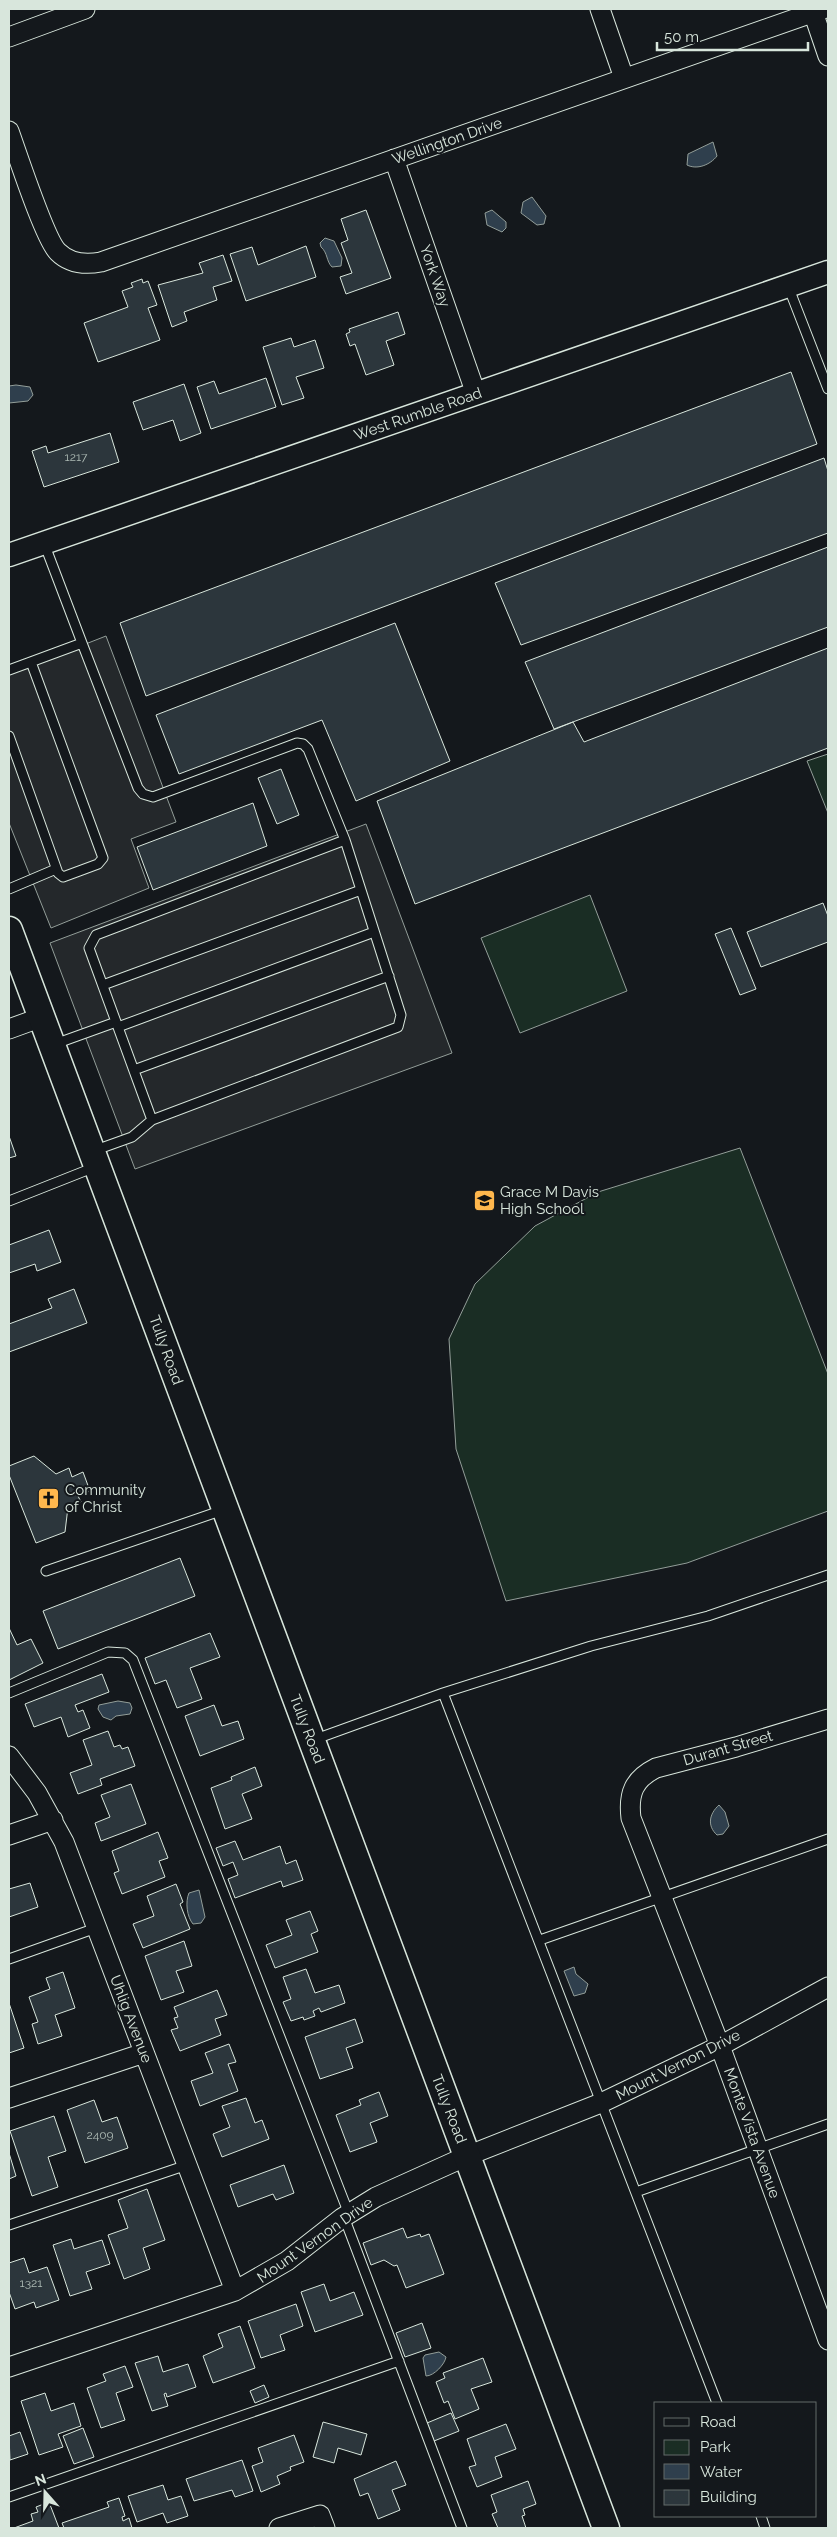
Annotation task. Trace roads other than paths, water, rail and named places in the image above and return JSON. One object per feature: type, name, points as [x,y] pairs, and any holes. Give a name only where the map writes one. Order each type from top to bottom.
[{"type":"main road","name":"Tully Road","points":[[9,930],[606,2528]]},
{"type":"street","points":[[9,37],[85,9]]},
{"type":"street","points":[[600,9],[624,78]]},
{"type":"street","points":[[818,11],[828,56]]},
{"type":"street","name":"Wellington Drive","points":[[9,131],[52,245],[69,260],[87,264],[101,262],[818,11]]},
{"type":"street","name":"York Way","points":[[394,159],[476,394]]},
{"type":"street","name":"West Rumble Road","points":[[9,555],[828,272]]},
{"type":"street","points":[[9,1029],[42,1017]]},
{"type":"street","name":"Durant Street","points":[[633,1787],[644,1774],[656,1768],[736,1747],[828,1719]]},
{"type":"street","name":"Uhlig Avenue","points":[[9,1756],[37,1793],[53,1820],[235,2291]]},
{"type":"street","name":"Monte Vista Avenue","points":[[633,1787],[629,1804],[631,1818],[720,2046],[828,2340]]},
{"type":"street","points":[[9,1835],[53,1820]]},
{"type":"street","name":"Mount Vernon Drive","points":[[9,2367],[235,2291],[287,2261],[346,2215],[376,2197],[467,2156],[601,2103],[720,2046],[828,1987]]},
{"type":"street","points":[[9,2098],[144,2053]]},
{"type":"street","points":[[280,2528],[323,2521]]},
{"type":"lane","points":[[788,286],[828,389]]},
{"type":"lane","points":[[9,1201],[96,1159],[132,1137],[152,1120],[398,1027],[401,1015],[345,840],[308,749],[304,744],[297,743],[153,797],[143,794],[138,788],[44,543]]},
{"type":"lane","points":[[9,670],[82,643]]},
{"type":"lane","points":[[9,736],[56,869],[63,877],[98,864],[103,858],[31,662]]},
{"type":"lane","points":[[152,1120],[89,948],[96,935],[345,840]]},
{"type":"lane","points":[[9,889],[56,869]]},
{"type":"lane","points":[[103,985],[361,890]]},
{"type":"lane","points":[[52,1045],[117,1024],[374,932]]},
{"type":"lane","points":[[134,1070],[389,976]]},
{"type":"lane","points":[[46,1571],[224,1509]]},
{"type":"lane","points":[[311,1741],[443,1693],[591,1646],[708,1616],[828,1575]]},
{"type":"lane","points":[[9,1693],[108,1652],[125,1652],[133,1660],[346,2215],[398,2361],[462,2528]]},
{"type":"lane","points":[[443,1693],[540,1940],[717,2402]]},
{"type":"lane","points":[[540,1940],[828,1839]]},
{"type":"lane","points":[[9,1959],[96,1928]]},
{"type":"lane","points":[[636,2192],[828,2124]]},
{"type":"lane","points":[[9,2225],[187,2165]]},
{"type":"lane","points":[[9,2497],[398,2361]]},
{"type":"water","points":[[713,142],[717,156],[714,159],[699,167],[687,165],[688,154]]},
{"type":"water","points":[[532,197],[546,216],[544,224],[537,225],[521,213],[523,202]]},
{"type":"water","points":[[492,210],[506,222],[506,228],[502,232],[487,225],[485,213]]},
{"type":"water","points":[[325,238],[334,241],[342,258],[341,266],[332,267],[330,265],[320,243]]},
{"type":"water","points":[[9,386],[30,387],[33,395],[28,401],[9,403]]},
{"type":"water","points":[[118,1701],[130,1703],[132,1708],[130,1714],[116,1716],[111,1720],[103,1717],[98,1709],[99,1705]]},
{"type":"water","points":[[719,1805],[725,1812],[729,1826],[723,1834],[717,1835],[712,1828],[710,1820],[713,1812]]},
{"type":"water","points":[[199,1890],[205,1917],[201,1923],[193,1924],[188,1913],[188,1897],[189,1893]]},
{"type":"water","points":[[574,1967],[576,1974],[588,1984],[585,1993],[574,1996],[564,1971]]},
{"type":"water","points":[[439,2352],[446,2357],[444,2363],[436,2372],[426,2376],[423,2358],[425,2355]]},
{"type":"place","name":"Grace M Davis High School","points":[[484,1201]]},
{"type":"place","name":"Community of Christ","points":[[49,1499]]}]
